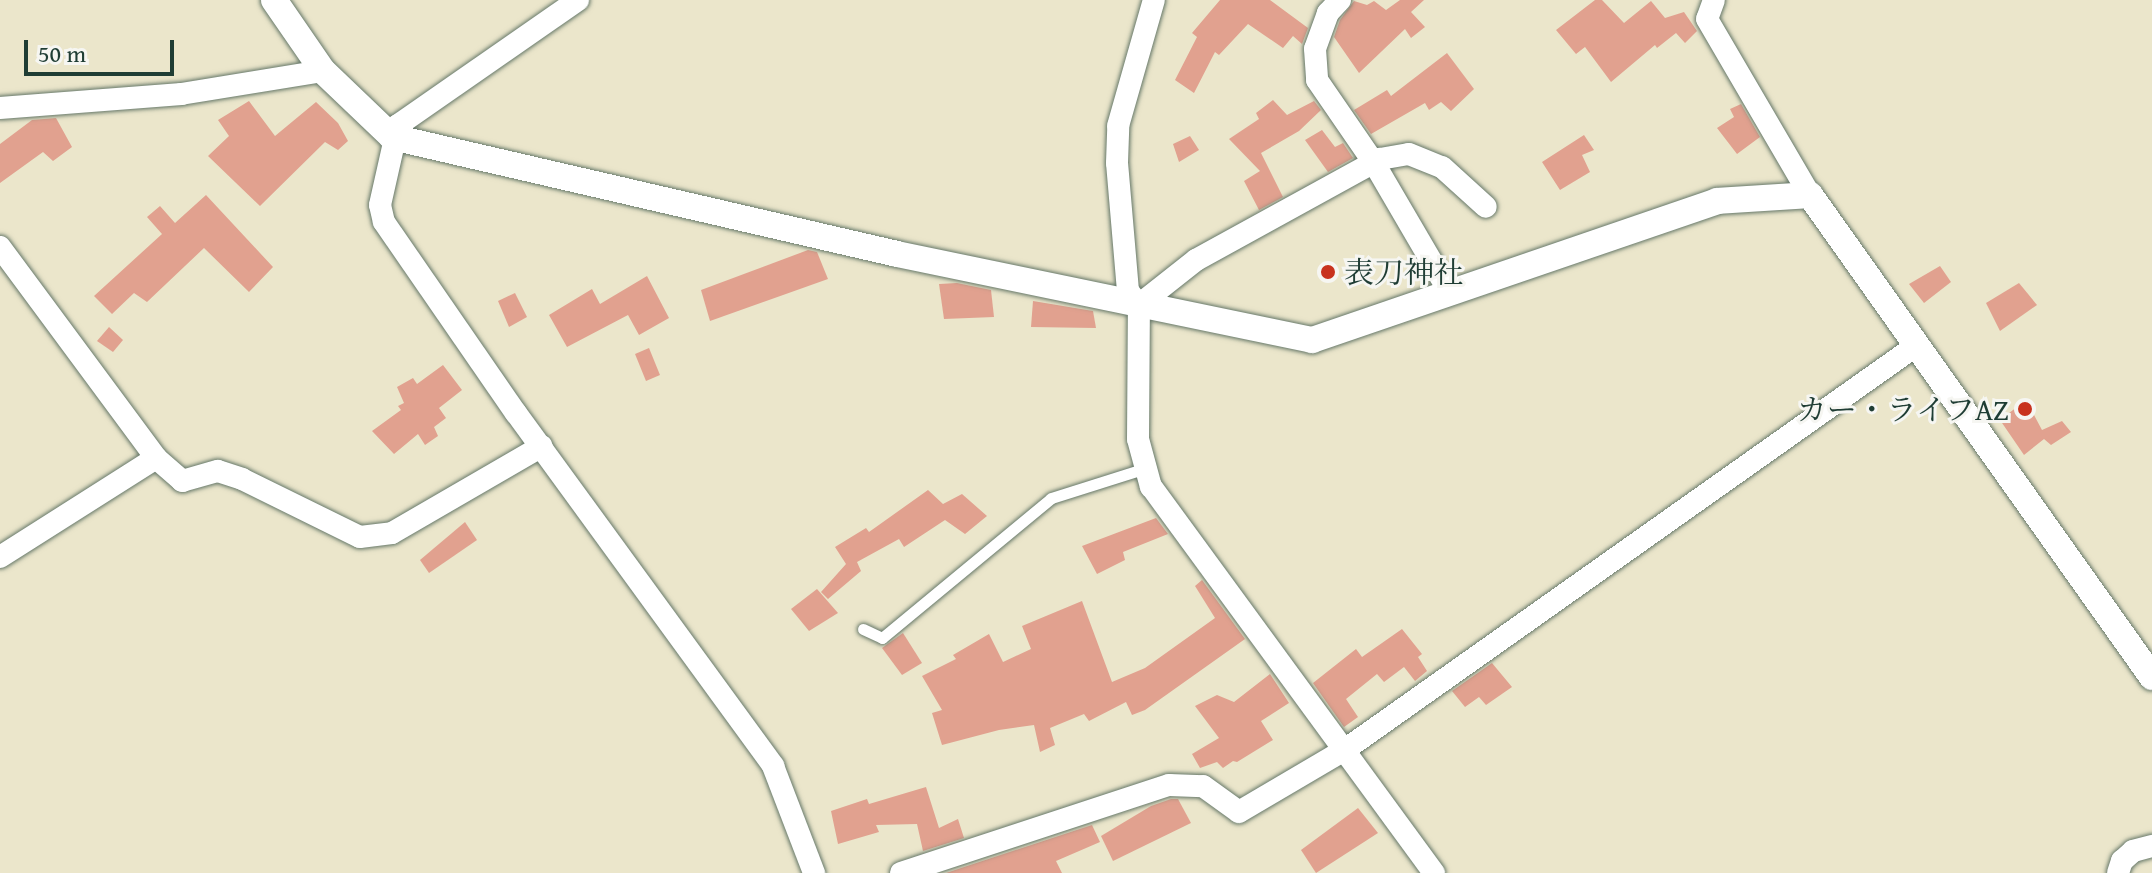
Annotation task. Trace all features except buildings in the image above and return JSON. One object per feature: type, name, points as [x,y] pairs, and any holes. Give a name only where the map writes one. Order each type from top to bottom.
[{"type":"street","points":[[274,0],[323,71],[392,137],[881,251],[1312,340],[1717,201],[1810,195]]},
{"type":"street","points":[[578,0],[398,125],[392,137],[380,205],[384,222],[773,766],[814,873]]},
{"type":"street","points":[[1154,0],[1118,126],[1117,163],[1128,291],[1139,305],[1138,439],[1151,487],[1434,873]]},
{"type":"street","points":[[1340,0],[1328,13],[1315,49],[1317,80],[1374,163],[1450,293]]},
{"type":"street","points":[[1714,0],[1707,19],[1810,195],[2152,677]]},
{"type":"street","points":[[0,108],[181,94],[323,71]]},
{"type":"street","points":[[1139,305],[1196,260],[1374,163],[1409,154],[1420,158],[1442,167],[1486,207]]},
{"type":"street","points":[[0,247],[156,458],[182,481],[218,471],[242,479],[360,537],[392,533],[542,446]]},
{"type":"street","points":[[901,873],[1169,785],[1203,786],[1239,812],[1346,749],[1917,345]]},
{"type":"street","points":[[0,557],[156,458]]},
{"type":"street","points":[[2118,873],[2122,861],[2133,851],[2152,846]]},
{"type":"lane","points":[[863,629],[882,638],[1051,498],[1146,468]]},
{"type":"place","name":"表刀神社","points":[[1328,272]]},
{"type":"place","name":"カー・ライフAZ","points":[[2025,409]]}]
